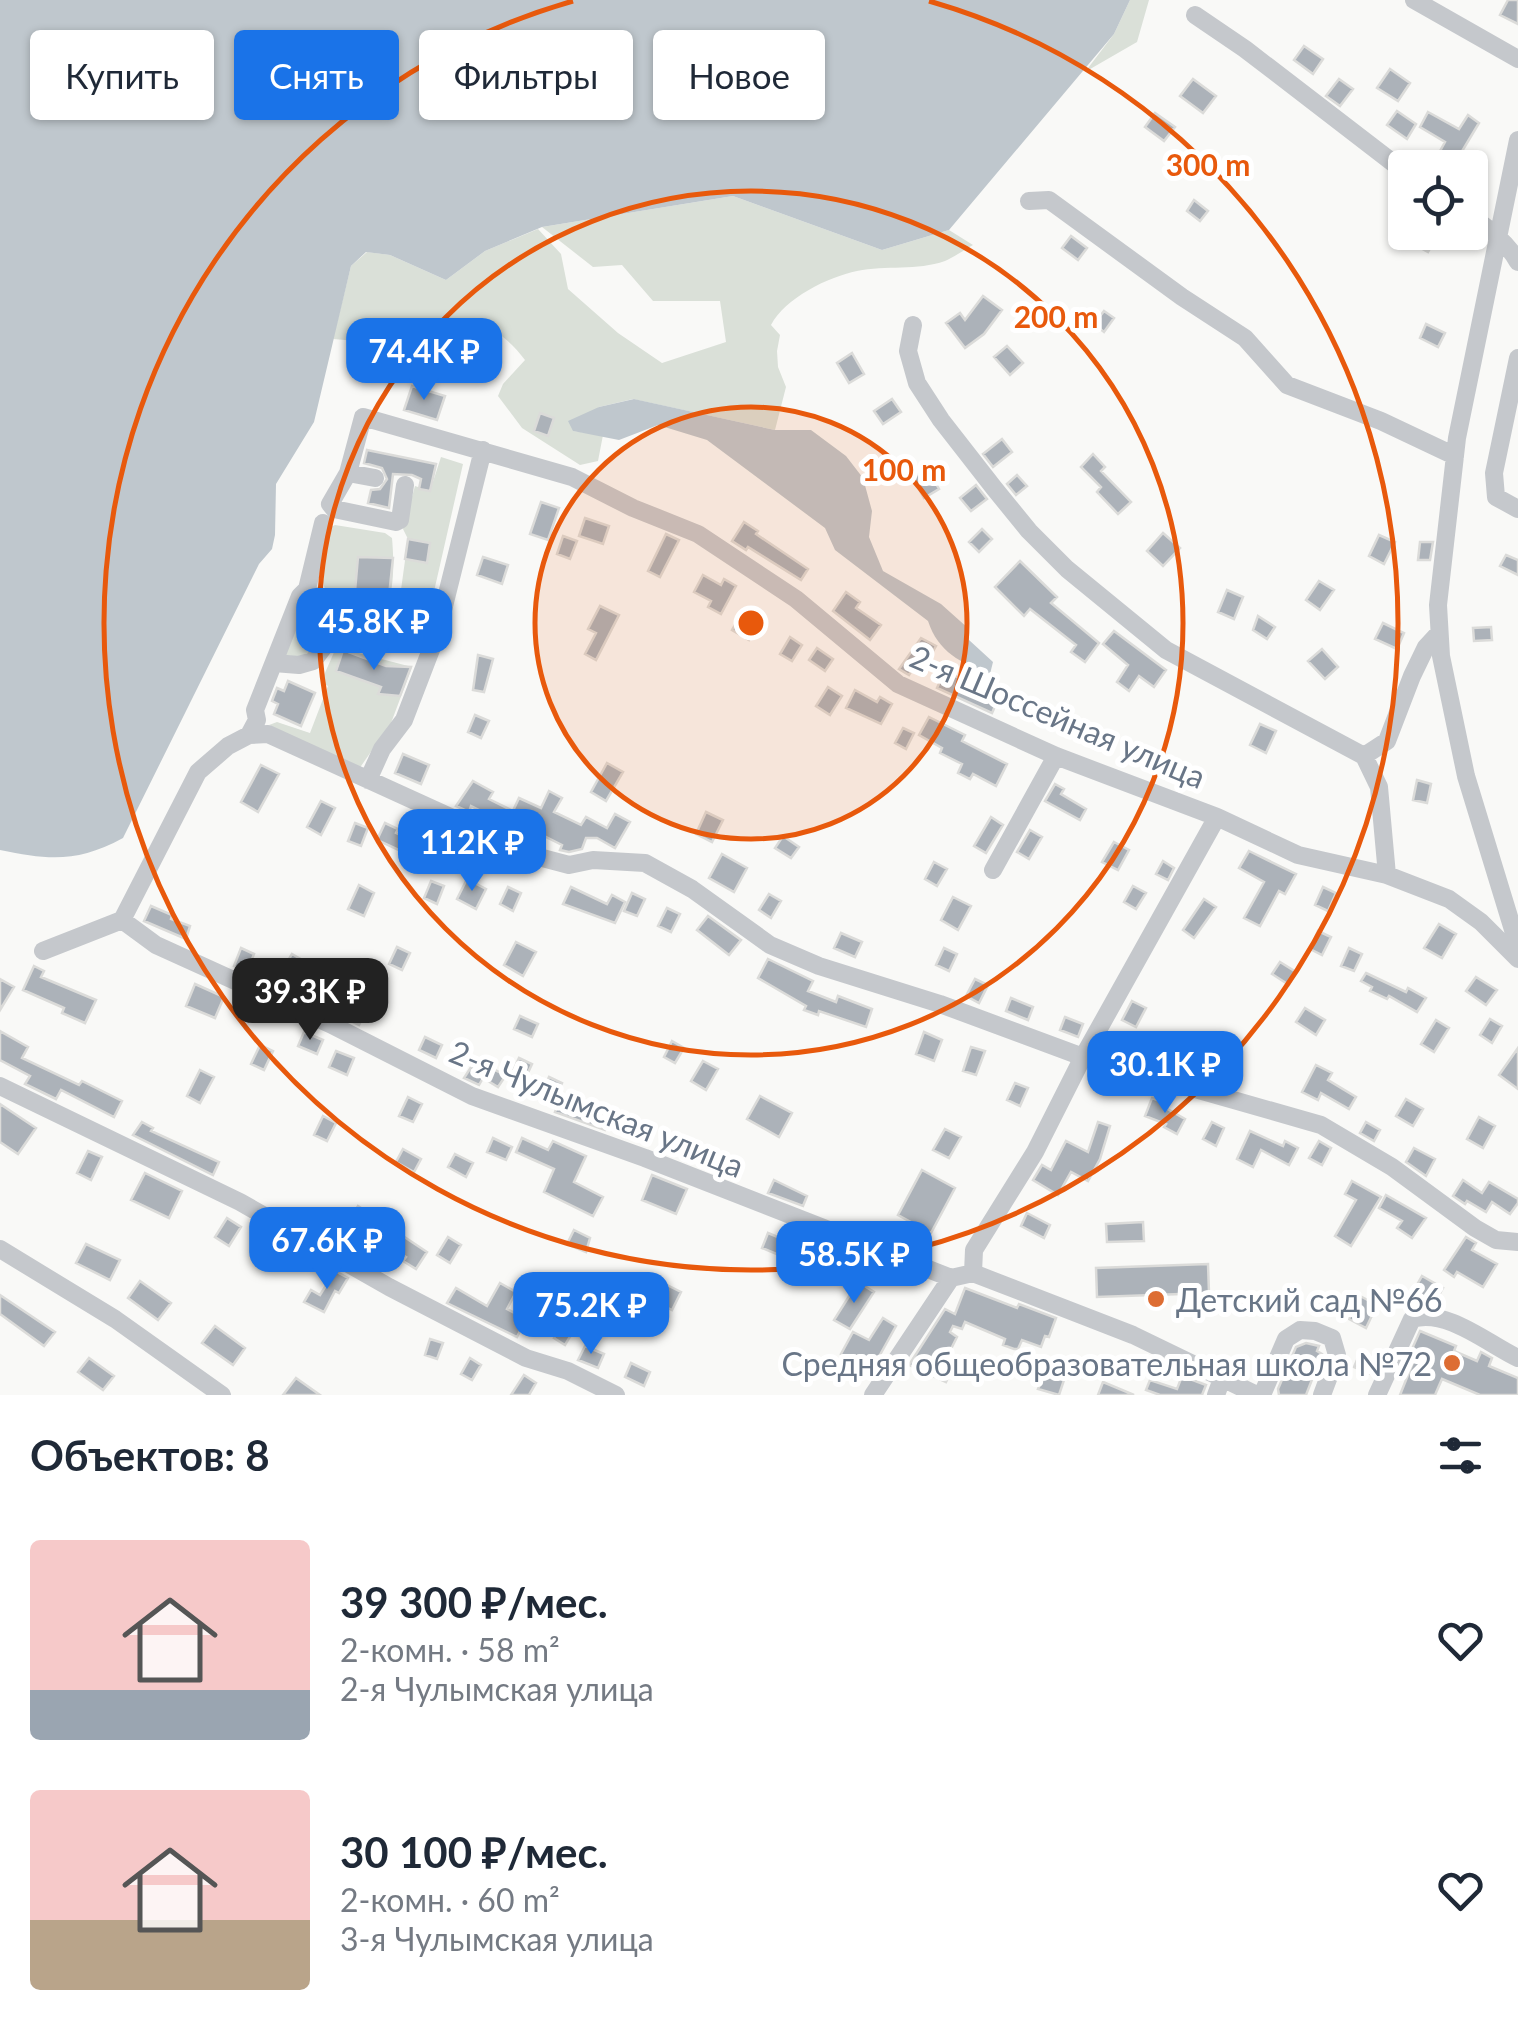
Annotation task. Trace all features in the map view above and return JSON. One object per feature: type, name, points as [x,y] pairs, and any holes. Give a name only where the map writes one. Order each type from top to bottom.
[{"type":"street","points":[[1414,0],[1518,59]]},
{"type":"street","points":[[1195,15],[1388,159]]},
{"type":"street","points":[[1516,931],[1466,776],[1438,634],[1445,528],[1455,456],[1518,140]]},
{"type":"street","points":[[1029,202],[1049,200],[1245,338],[1287,385],[1381,421],[1455,456]]},
{"type":"street","points":[[1488,229],[1496,240],[1511,249],[1518,262]]},
{"type":"street","points":[[913,325],[908,350],[917,382],[994,488],[1067,569],[1166,650],[1364,756],[1379,787],[1387,875]]},
{"type":"street","points":[[1518,358],[1494,473],[1496,497],[1518,509]]},
{"type":"street","name":"2-я Шоссейная улица","points":[[348,473],[364,417],[572,476],[633,508],[698,534],[796,599],[898,684],[1056,756],[1217,817],[1298,855],[1387,875],[1448,899],[1482,922],[1518,958]]},
{"type":"street","points":[[368,780],[382,749],[404,720],[437,634],[483,450]]},
{"type":"street","points":[[375,478],[348,473],[330,504],[334,509],[396,522],[400,520],[405,485]]},
{"type":"street","points":[[249,735],[300,596],[307,589],[323,523]]},
{"type":"street","points":[[274,663],[299,665],[313,661],[329,640],[328,614],[307,589]]},
{"type":"street","points":[[1364,756],[1387,741],[1412,676],[1426,647],[1438,634]]},
{"type":"street","points":[[42,951],[122,920],[198,772],[228,746],[249,735],[268,734],[516,851],[553,864],[570,866],[593,860],[645,864],[692,889],[770,946],[819,966],[940,1004],[1082,1057],[1321,1125],[1392,1167],[1496,1240],[1518,1242]]},
{"type":"street","points":[[994,870],[1056,756]]},
{"type":"street","points":[[972,1273],[974,1250],[1035,1152],[1082,1057],[1217,817]]},
{"type":"street","name":"2-я Чулымская улица","points":[[122,920],[156,945],[330,1024],[472,1096],[646,1158],[951,1278]]},
{"type":"street","points":[[0,1086],[240,1202],[389,1287],[526,1358],[568,1371],[616,1395]]},
{"type":"street","points":[[0,1249],[115,1319],[222,1395]]},
{"type":"street","points":[[873,1395],[951,1278],[972,1273],[1133,1336],[1260,1395],[1286,1340],[1300,1330],[1315,1331],[1332,1338],[1337,1355],[1322,1395]]},
{"type":"street","points":[[1377,1395],[1412,1320],[1422,1316],[1434,1317],[1485,1339],[1518,1358]]},
{"type":"street","points":[[1216,1395],[1223,1376]]},
{"type":"shaded area","points":[[0,0],[1130,0],[1114,34],[949,230],[882,250],[733,196],[542,227],[485,251],[446,280],[390,255],[366,252],[351,266],[314,422],[276,484],[272,549],[259,564],[123,838],[91,852],[63,857],[0,850]]},
{"type":"shaded area","points":[[1130,0],[1149,0],[1137,42],[1085,72],[1114,34]]},
{"type":"shaded area","points":[[733,196],[882,250],[949,230],[973,245],[934,264],[846,274],[808,290],[786,306],[771,325],[780,335],[778,367],[786,387],[775,430],[633,399],[599,407],[573,431],[603,435],[598,461],[580,465],[522,428],[498,396],[503,384],[525,360],[507,340],[485,325],[468,318],[441,348],[333,339],[351,266],[367,252],[390,255],[446,280],[485,251],[538,229],[561,254],[568,289],[618,333],[662,363],[726,342],[720,301],[653,301],[622,265],[593,267],[542,227]]},
{"type":"shaded area","points":[[634,399],[775,430],[811,430],[846,456],[863,478],[872,511],[869,537],[883,571],[941,604],[969,629],[969,640],[993,662],[990,674],[952,655],[938,641],[928,621],[835,550],[825,528],[707,440],[658,425],[619,440],[573,431],[568,421],[599,407]]},
{"type":"shaded area","points":[[441,457],[463,464],[430,609],[406,611],[399,604],[408,539],[403,529],[415,486],[430,491]]},
{"type":"shaded area","points":[[335,525],[385,533],[392,538],[391,594],[377,621],[341,615],[327,593],[323,553],[329,528]]},
{"type":"shaded area","points":[[309,600],[318,613],[322,630],[318,646],[305,656],[280,656],[304,601]]},
{"type":"shaded area","points":[[335,650],[412,667],[391,723],[359,769],[269,725],[277,722],[310,733],[328,686],[321,682]]},
{"type":"building","points":[[1508,0],[1518,0],[1518,24],[1500,15]]},
{"type":"building","points":[[1304,46],[1323,59],[1313,74],[1294,60]]},
{"type":"building","points":[[1390,69],[1410,83],[1398,101],[1377,88]]},
{"type":"building","points":[[1193,79],[1216,96],[1203,113],[1180,96]]},
{"type":"building","points":[[1339,79],[1353,89],[1340,106],[1326,96]]},
{"type":"building","points":[[1397,111],[1416,124],[1407,139],[1387,125]]},
{"type":"building","points":[[1428,112],[1459,129],[1468,115],[1479,123],[1463,150],[1441,150],[1445,142],[1420,127]]},
{"type":"building","points":[[1155,113],[1175,127],[1164,141],[1145,127]]},
{"type":"building","points":[[1194,200],[1208,211],[1200,221],[1187,211]]},
{"type":"building","points":[[1071,236],[1087,248],[1078,260],[1062,248]]},
{"type":"building","points":[[983,296],[1002,310],[984,334],[965,348],[946,323],[960,313],[965,320]]},
{"type":"building","points":[[1104,311],[1114,318],[1104,332],[1094,324]]},
{"type":"building","points":[[1426,324],[1445,333],[1438,347],[1420,338]]},
{"type":"building","points":[[1007,346],[1023,363],[1010,375],[994,357]]},
{"type":"building","points":[[852,353],[864,374],[849,383],[837,363]]},
{"type":"building","points":[[412,386],[445,396],[437,420],[404,410]]},
{"type":"building","points":[[892,399],[901,412],[883,424],[874,411]]},
{"type":"building","points":[[540,413],[554,418],[548,436],[534,431]]},
{"type":"building","points":[[1002,439],[1012,452],[993,467],[983,454]]},
{"type":"building","points":[[367,450],[436,464],[430,491],[419,489],[421,479],[393,474],[389,508],[368,503],[371,490],[380,489],[387,479],[382,468],[364,463]]},
{"type":"building","points":[[1093,454],[1105,467],[1101,471],[1131,502],[1118,514],[1097,492],[1101,487],[1081,467]]},
{"type":"building","points":[[928,469],[939,489],[924,498],[912,477]]},
{"type":"building","points":[[1017,475],[1027,486],[1016,495],[1007,484]]},
{"type":"building","points":[[976,485],[987,499],[971,511],[960,498]]},
{"type":"building","points":[[541,502],[559,508],[548,540],[530,534]]},
{"type":"building","points":[[585,518],[609,526],[603,544],[579,536]]},
{"type":"building","points":[[744,522],[808,569],[801,580],[732,541]]},
{"type":"building","points":[[982,529],[992,539],[979,552],[969,542]]},
{"type":"building","points":[[1163,533],[1180,548],[1163,566],[1147,551]]},
{"type":"building","points":[[666,534],[679,540],[660,577],[648,571]]},
{"type":"building","points":[[1379,535],[1395,542],[1384,564],[1369,556]]},
{"type":"building","points":[[563,536],[577,541],[570,559],[557,554]]},
{"type":"building","points":[[408,539],[430,543],[427,563],[405,559]]},
{"type":"building","points":[[1420,542],[1433,542],[1430,560],[1418,560]]},
{"type":"building","points":[[1506,555],[1518,560],[1518,575],[1500,566]]},
{"type":"building","points":[[358,557],[393,558],[389,596],[355,591]]},
{"type":"building","points":[[483,557],[508,565],[502,584],[477,575]]},
{"type":"building","points":[[1020,561],[1057,597],[1051,603],[1099,643],[1085,662],[1071,652],[1076,645],[1030,609],[1024,616],[995,587]]},
{"type":"building","points":[[703,575],[721,585],[724,579],[736,586],[721,614],[708,607],[711,601],[694,592]]},
{"type":"building","points":[[1319,581],[1334,590],[1320,610],[1306,600]]},
{"type":"building","points":[[1227,590],[1243,597],[1234,619],[1218,612]]},
{"type":"building","points":[[846,592],[860,602],[856,608],[881,625],[870,640],[833,611]]},
{"type":"building","points":[[600,606],[619,615],[596,660],[585,654],[596,633],[588,629]]},
{"type":"building","points":[[1258,616],[1275,627],[1267,639],[1253,630]]},
{"type":"building","points":[[739,618],[756,627],[749,640],[732,630]]},
{"type":"building","points":[[1383,623],[1404,633],[1397,649],[1375,639]]},
{"type":"building","points":[[1491,627],[1492,640],[1474,641],[1473,628]]},
{"type":"building","points":[[1114,631],[1166,670],[1154,687],[1139,676],[1129,691],[1117,682],[1128,665],[1103,644]]},
{"type":"building","points":[[790,637],[802,645],[792,661],[780,654]]},
{"type":"building","points":[[921,638],[936,646],[928,660],[919,667],[915,665],[909,675],[899,669]]},
{"type":"building","points":[[817,648],[833,659],[825,671],[809,660]]},
{"type":"building","points":[[1322,649],[1338,667],[1325,679],[1308,661]]},
{"type":"building","points":[[343,650],[386,666],[411,667],[400,696],[378,694],[381,687],[336,671]]},
{"type":"building","points":[[478,655],[493,659],[484,692],[473,690]]},
{"type":"building","points":[[945,671],[999,697],[992,713],[937,688]]},
{"type":"building","points":[[288,681],[315,693],[301,726],[274,714],[278,704],[272,701],[277,688],[284,691]]},
{"type":"building","points":[[828,687],[842,696],[830,715],[816,706]]},
{"type":"building","points":[[855,690],[877,702],[880,697],[892,704],[881,724],[846,708]]},
{"type":"building","points":[[475,715],[489,721],[481,738],[468,732]]},
{"type":"building","points":[[929,717],[965,735],[962,741],[1007,764],[996,786],[973,774],[970,779],[958,773],[962,764],[940,753],[942,748],[919,735]]},
{"type":"building","points":[[1260,724],[1276,731],[1266,753],[1250,745]]},
{"type":"building","points":[[903,728],[914,733],[906,749],[895,743]]},
{"type":"building","points":[[403,754],[429,765],[421,784],[395,773]]},
{"type":"building","points":[[607,763],[623,772],[606,801],[591,792]]},
{"type":"building","points":[[261,765],[279,774],[258,812],[241,802]]},
{"type":"building","points":[[1417,780],[1431,784],[1427,803],[1413,800]]},
{"type":"building","points":[[473,781],[493,792],[489,799],[511,810],[505,823],[471,806],[469,812],[456,806]]},
{"type":"building","points":[[1055,784],[1064,789],[1061,794],[1086,809],[1080,820],[1045,801]]},
{"type":"building","points":[[549,791],[562,798],[554,812],[581,825],[586,817],[607,828],[615,814],[630,822],[615,848],[597,838],[586,838],[582,849],[569,852],[560,850],[562,845],[540,834],[536,843],[522,840],[530,822],[512,813],[519,798],[541,808]]},
{"type":"building","points":[[321,801],[335,808],[321,835],[307,827]]},
{"type":"building","points":[[706,812],[723,820],[712,842],[696,834]]},
{"type":"building","points":[[991,817],[1003,825],[986,853],[974,846]]},
{"type":"building","points":[[355,823],[368,828],[361,846],[348,841]]},
{"type":"building","points":[[385,823],[398,829],[396,833],[437,852],[442,842],[455,848],[444,871],[377,840]]},
{"type":"building","points":[[1030,830],[1042,837],[1029,859],[1017,852]]},
{"type":"building","points":[[783,836],[799,847],[791,858],[775,848]]},
{"type":"building","points":[[1114,842],[1129,850],[1118,870],[1102,862]]},
{"type":"building","points":[[1249,851],[1296,874],[1285,894],[1279,891],[1260,926],[1244,918],[1264,882],[1239,868]]},
{"type":"building","points":[[722,854],[747,868],[734,892],[709,878]]},
{"type":"building","points":[[1163,861],[1174,868],[1168,880],[1156,874]]},
{"type":"building","points":[[934,862],[947,869],[937,886],[925,879]]},
{"type":"building","points":[[467,879],[486,889],[476,909],[457,899]]},
{"type":"building","points":[[431,881],[444,886],[437,904],[424,898]]},
{"type":"building","points":[[359,885],[374,893],[364,916],[348,909]]},
{"type":"building","points":[[1133,886],[1146,893],[1136,909],[1124,902]]},
{"type":"building","points":[[508,887],[521,893],[513,911],[500,904]]},
{"type":"building","points":[[571,887],[607,904],[612,895],[625,902],[615,923],[563,904]]},
{"type":"building","points":[[1323,887],[1336,893],[1328,911],[1315,905]]},
{"type":"building","points":[[632,893],[645,899],[637,916],[624,911]]},
{"type":"building","points":[[769,894],[781,901],[771,918],[759,910]]},
{"type":"building","points":[[953,897],[971,906],[958,930],[941,920]]},
{"type":"building","points":[[1204,899],[1216,907],[1194,938],[1183,930]]},
{"type":"building","points":[[151,906],[190,926],[186,939],[144,921]]},
{"type":"building","points":[[667,908],[680,914],[671,932],[658,926]]},
{"type":"building","points":[[708,916],[741,940],[729,955],[697,930]]},
{"type":"building","points":[[1439,924],[1456,934],[1442,958],[1424,948]]},
{"type":"building","points":[[1318,931],[1331,937],[1322,955],[1310,949]]},
{"type":"building","points":[[841,933],[862,942],[855,957],[834,948]]},
{"type":"building","points":[[516,942],[536,952],[523,976],[504,965]]},
{"type":"building","points":[[397,947],[410,953],[402,970],[389,964]]},
{"type":"building","points":[[241,948],[254,954],[247,972],[234,966]]},
{"type":"building","points":[[944,948],[957,954],[949,971],[936,965]]},
{"type":"building","points":[[1349,948],[1362,954],[1354,971],[1341,966]]},
{"type":"building","points":[[292,954],[304,961],[290,985],[278,977]]},
{"type":"building","points":[[768,959],[813,981],[808,991],[836,1002],[838,996],[872,1009],[866,1027],[819,1011],[818,1015],[804,1010],[806,1006],[758,978]]},
{"type":"building","points":[[1280,962],[1296,972],[1289,985],[1272,974]]},
{"type":"building","points":[[34,966],[44,971],[41,977],[96,1000],[85,1023],[62,1013],[64,1008],[23,990]]},
{"type":"building","points":[[1366,973],[1426,998],[1417,1012],[1389,996],[1387,999],[1370,991],[1372,987],[1361,981]]},
{"type":"building","points":[[1476,977],[1497,990],[1486,1005],[1466,991]]},
{"type":"building","points":[[0,979],[14,987],[0,1010]]},
{"type":"building","points":[[975,979],[988,985],[979,1003],[966,996]]},
{"type":"building","points":[[195,984],[224,997],[215,1018],[186,1006]]},
{"type":"building","points":[[328,995],[365,1011],[359,1025],[323,1007]]},
{"type":"building","points":[[1011,998],[1033,1007],[1028,1020],[1006,1011]]},
{"type":"building","points":[[1132,1001],[1146,1008],[1136,1027],[1122,1020]]},
{"type":"building","points":[[1305,1008],[1325,1020],[1316,1035],[1296,1022]]},
{"type":"building","points":[[520,1016],[538,1024],[532,1037],[514,1029]]},
{"type":"building","points":[[1065,1017],[1083,1024],[1078,1037],[1060,1030]]},
{"type":"building","points":[[1490,1019],[1502,1026],[1492,1043],[1480,1035]]},
{"type":"building","points":[[1436,1020],[1449,1028],[1434,1052],[1421,1044]]},
{"type":"building","points":[[0,1031],[28,1047],[22,1058],[122,1101],[114,1117],[61,1090],[56,1099],[25,1084],[30,1076],[0,1060]]},
{"type":"building","points":[[304,1032],[323,1040],[317,1054],[298,1046]]},
{"type":"building","points":[[924,1032],[942,1040],[934,1061],[916,1054]]},
{"type":"building","points":[[1188,1036],[1230,1054],[1220,1077],[1176,1060]]},
{"type":"building","points":[[425,1037],[442,1045],[436,1058],[419,1050]]},
{"type":"building","points":[[672,1041],[684,1048],[675,1063],[664,1057]]},
{"type":"building","points":[[1151,1043],[1164,1049],[1156,1065],[1144,1060]]},
{"type":"building","points":[[260,1045],[273,1051],[264,1070],[251,1064]]},
{"type":"building","points":[[971,1047],[985,1051],[976,1075],[963,1071]]},
{"type":"building","points":[[1518,1048],[1518,1089],[1499,1075]]},
{"type":"building","points":[[336,1051],[354,1058],[347,1075],[329,1067]]},
{"type":"building","points":[[519,1058],[532,1064],[524,1081],[511,1075]]},
{"type":"building","points":[[475,1061],[506,1075],[498,1087],[483,1078],[479,1085],[464,1078]]},
{"type":"building","points":[[703,1061],[718,1069],[706,1090],[691,1081]]},
{"type":"building","points":[[1316,1065],[1332,1073],[1328,1080],[1356,1097],[1349,1109],[1321,1093],[1318,1100],[1302,1092]]},
{"type":"building","points":[[200,1070],[214,1077],[200,1103],[187,1096]]},
{"type":"building","points":[[549,1077],[562,1083],[554,1100],[541,1095]]},
{"type":"building","points":[[1015,1083],[1028,1088],[1020,1106],[1007,1100]]},
{"type":"building","points":[[760,1096],[792,1113],[779,1137],[747,1119]]},
{"type":"building","points":[[408,1097],[422,1104],[413,1122],[399,1116]]},
{"type":"building","points":[[1152,1098],[1185,1119],[1177,1134],[1164,1127],[1166,1124],[1145,1116]]},
{"type":"building","points":[[560,1099],[609,1121],[605,1130],[555,1112]]},
{"type":"building","points":[[1406,1099],[1423,1109],[1413,1126],[1396,1116]]},
{"type":"building","points":[[0,1104],[36,1128],[18,1154],[0,1142]]},
{"type":"building","points":[[323,1116],[336,1123],[327,1141],[314,1135]]},
{"type":"building","points":[[1479,1117],[1495,1126],[1483,1148],[1467,1139]]},
{"type":"building","points":[[142,1122],[153,1128],[151,1131],[219,1162],[213,1175],[133,1135]]},
{"type":"building","points":[[1098,1122],[1110,1126],[1088,1181],[1071,1172],[1058,1195],[1033,1180],[1042,1165],[1051,1170],[1066,1141],[1088,1152]]},
{"type":"building","points":[[1212,1122],[1224,1128],[1216,1146],[1203,1139]]},
{"type":"building","points":[[1366,1122],[1380,1130],[1374,1141],[1360,1133]]},
{"type":"building","points":[[945,1129],[961,1137],[949,1158],[933,1150]]},
{"type":"building","points":[[1250,1131],[1283,1146],[1285,1141],[1298,1148],[1289,1165],[1261,1150],[1253,1167],[1237,1159]]},
{"type":"building","points":[[493,1138],[512,1147],[506,1160],[487,1152]]},
{"type":"building","points":[[522,1138],[548,1150],[553,1141],[586,1156],[574,1182],[603,1197],[593,1216],[544,1192],[554,1169],[516,1152]]},
{"type":"building","points":[[1319,1141],[1331,1148],[1322,1165],[1309,1158]]},
{"type":"building","points":[[1414,1148],[1435,1159],[1426,1176],[1406,1162]]},
{"type":"building","points":[[403,1149],[421,1159],[414,1172],[396,1162]]},
{"type":"building","points":[[88,1151],[102,1157],[91,1180],[77,1173]]},
{"type":"building","points":[[455,1154],[473,1163],[466,1177],[448,1167]]},
{"type":"building","points":[[922,1170],[955,1188],[931,1233],[898,1215]]},
{"type":"building","points":[[145,1173],[182,1191],[169,1218],[131,1200]]},
{"type":"building","points":[[652,1175],[687,1189],[676,1214],[642,1200]]},
{"type":"building","points":[[774,1180],[807,1196],[803,1206],[768,1193]]},
{"type":"building","points":[[1463,1180],[1482,1193],[1489,1182],[1518,1199],[1518,1203],[1510,1214],[1492,1202],[1486,1212],[1467,1201],[1465,1204],[1453,1196]]},
{"type":"building","points":[[1352,1181],[1381,1197],[1351,1246],[1335,1236],[1356,1200],[1345,1194]]},
{"type":"building","points":[[1386,1195],[1426,1218],[1412,1238],[1397,1228],[1402,1221],[1379,1208]]},
{"type":"building","points":[[358,1206],[402,1230],[400,1234],[427,1252],[416,1269],[403,1261],[406,1257],[347,1224]]},
{"type":"building","points":[[1027,1213],[1050,1225],[1044,1238],[1021,1226]]},
{"type":"building","points":[[227,1218],[241,1227],[229,1246],[215,1237]]},
{"type":"building","points":[[1143,1222],[1144,1241],[1107,1242],[1106,1224]]},
{"type":"building","points":[[574,1230],[590,1238],[586,1252],[567,1244]]},
{"type":"building","points":[[768,1233],[802,1247],[796,1262],[762,1248]]},
{"type":"building","points":[[448,1237],[461,1245],[450,1263],[437,1255]]},
{"type":"building","points":[[1466,1237],[1476,1243],[1472,1250],[1497,1264],[1483,1287],[1457,1272],[1454,1277],[1444,1270]]},
{"type":"building","points":[[86,1244],[120,1260],[110,1280],[76,1263]]},
{"type":"building","points":[[1208,1264],[1209,1293],[1097,1297],[1096,1268]]},
{"type":"building","points":[[335,1271],[348,1278],[339,1293],[335,1291],[324,1312],[304,1302],[311,1290],[320,1295]]},
{"type":"building","points":[[1422,1276],[1443,1288],[1434,1304],[1413,1292]]},
{"type":"building","points":[[140,1281],[171,1303],[158,1320],[128,1298]]},
{"type":"building","points":[[858,1282],[874,1292],[850,1329],[834,1320]]},
{"type":"building","points":[[500,1283],[516,1292],[507,1309],[526,1319],[517,1337],[447,1303],[456,1288],[487,1306]]},
{"type":"building","points":[[667,1285],[681,1292],[672,1310],[658,1303]]},
{"type":"building","points":[[965,1288],[1056,1318],[1049,1337],[1045,1336],[1041,1347],[1022,1340],[1014,1349],[1003,1345],[1005,1339],[965,1322],[962,1329],[953,1326],[950,1332],[957,1337],[943,1365],[952,1369],[946,1382],[909,1365],[945,1309],[955,1314]]},
{"type":"building","points":[[0,1295],[55,1332],[44,1346],[0,1314]]},
{"type":"building","points":[[1360,1296],[1377,1305],[1366,1328],[1349,1319]]},
{"type":"building","points":[[883,1318],[896,1326],[871,1371],[841,1354],[853,1332],[869,1340]]},
{"type":"building","points":[[563,1323],[574,1330],[565,1345],[554,1338]]},
{"type":"building","points":[[215,1326],[245,1348],[233,1365],[202,1343]]},
{"type":"building","name":"Средняя общеобразовательная школа №72","points":[[1420,1331],[1456,1346],[1454,1351],[1477,1361],[1481,1352],[1492,1358],[1489,1366],[1518,1378],[1518,1395],[1480,1395],[1442,1379],[1435,1395],[1400,1395],[1414,1360],[1408,1358]]},
{"type":"building","points":[[430,1339],[443,1343],[437,1359],[425,1355]]},
{"type":"building","points":[[1306,1343],[1319,1346],[1317,1351],[1322,1354],[1306,1395],[1279,1395],[1296,1347]]},
{"type":"building","points":[[585,1346],[604,1354],[598,1368],[578,1360]]},
{"type":"building","points":[[1360,1353],[1374,1358],[1369,1373],[1354,1367]]},
{"type":"building","points":[[89,1358],[114,1376],[103,1390],[78,1372]]},
{"type":"building","points":[[470,1358],[481,1365],[472,1380],[461,1374]]},
{"type":"building","points":[[631,1363],[650,1372],[644,1386],[625,1377]]},
{"type":"building","points":[[1045,1373],[1064,1380],[1059,1395],[1038,1389]]},
{"type":"building","points":[[524,1375],[536,1383],[529,1395],[511,1395]]},
{"type":"building","points":[[1182,1376],[1206,1385],[1202,1395],[1160,1395],[1146,1390],[1150,1380],[1177,1389]]},
{"type":"building","points":[[296,1378],[320,1395],[283,1395]]},
{"type":"building","points":[[1103,1382],[1134,1395],[1098,1395]]},
{"type":"place","name":"Детский сад №66","points":[[1156,1299]]},
{"type":"place","name":"Средняя общеобразовательная школа №72","points":[[1452,1363]]}]
